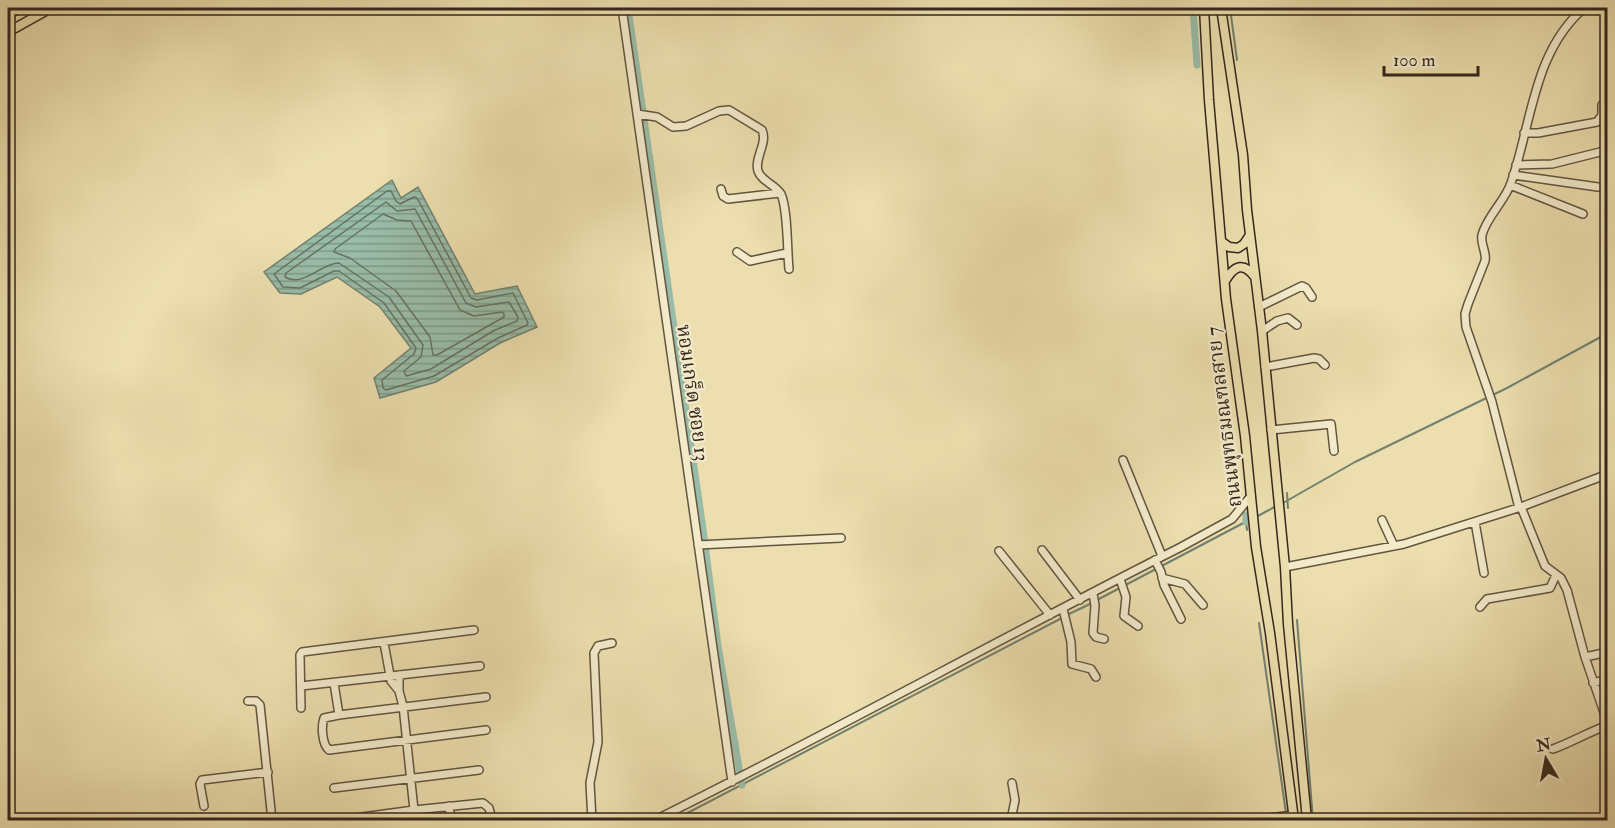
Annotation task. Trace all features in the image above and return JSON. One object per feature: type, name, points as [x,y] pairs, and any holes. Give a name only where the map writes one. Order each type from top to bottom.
[{"type":"highway","points":[[8,14],[19,8]]},
{"type":"main road","points":[[8,32],[51,8]]},
{"type":"main road","name":"ถนนพุทธมณฑลสาย 7","points":[[1204,8],[1209,100],[1225,282],[1248,499],[1252,509],[1270,633],[1290,816]]},
{"type":"main road","points":[[1221,8],[1243,155],[1262,331],[1286,567],[1288,624],[1307,820]]},
{"type":"main road","points":[[1222,242],[1228,247],[1238,249],[1250,235]]},
{"type":"main road","points":[[1225,282],[1237,267],[1244,267],[1255,277]]},
{"type":"street","name":"หอมเกร็ด ซอย 13","points":[[621,8],[641,114],[738,779]]},
{"type":"street","points":[[1553,748],[1572,742],[1608,724],[1585,657],[1568,590],[1563,582],[1545,566],[1520,508],[1492,402],[1466,327],[1465,314],[1485,261],[1486,256],[1481,241],[1483,232],[1510,185],[1535,90],[1555,41],[1584,8]]},
{"type":"street","points":[[1524,133],[1538,133],[1597,122],[1602,115],[1602,105]]},
{"type":"street","points":[[641,114],[657,117],[673,127],[686,126],[719,111],[733,111],[763,133],[758,173],[780,193],[789,269]]},
{"type":"street","points":[[1516,165],[1552,164],[1608,150]]},
{"type":"street","points":[[1513,175],[1598,187]]},
{"type":"street","points":[[1510,185],[1583,214]]},
{"type":"street","points":[[721,189],[723,196],[728,199],[780,193]]},
{"type":"street","points":[[737,252],[750,261],[787,253]]},
{"type":"street","points":[[1259,307],[1302,286],[1312,297]]},
{"type":"street","points":[[1262,331],[1283,318],[1288,318],[1297,325]]},
{"type":"street","points":[[1265,367],[1314,358],[1319,359],[1325,365]]},
{"type":"street","points":[[1271,430],[1331,424],[1334,451]]},
{"type":"street","points":[[1123,460],[1162,575],[1181,619]]},
{"type":"street","points":[[1286,567],[1394,546],[1520,508],[1608,474]]},
{"type":"street","points":[[655,820],[738,779],[1050,615],[1065,614],[1080,600],[1094,599],[1121,581],[1232,519],[1248,499]]},
{"type":"street","points":[[1382,520],[1394,546]]},
{"type":"street","points":[[1475,522],[1484,573]]},
{"type":"street","points":[[703,545],[841,538]]},
{"type":"street","points":[[1042,550],[1080,600]]},
{"type":"street","points":[[999,551],[1050,615]]},
{"type":"street","points":[[1162,575],[1185,584],[1203,605]]},
{"type":"street","points":[[1480,607],[1487,599],[1550,588],[1554,584],[1556,575]]},
{"type":"street","points":[[1121,581],[1125,591],[1124,616],[1138,626]]},
{"type":"street","points":[[1094,599],[1093,633],[1096,637],[1104,639]]},
{"type":"street","points":[[1065,614],[1072,664],[1090,669],[1096,677]]},
{"type":"street","points":[[301,708],[300,655],[302,652],[474,630]]},
{"type":"street","points":[[384,643],[390,676],[399,691]]},
{"type":"street","points":[[592,820],[590,783],[598,742],[594,653],[598,646],[612,643]]},
{"type":"street","points":[[1585,657],[1608,652]]},
{"type":"street","points":[[301,686],[480,666]]},
{"type":"street","points":[[399,675],[399,691],[412,778],[413,820]]},
{"type":"street","points":[[1593,683],[1608,680]]},
{"type":"street","points":[[334,683],[339,715]]},
{"type":"street","points":[[486,697],[339,715],[324,718],[322,722],[325,745],[329,750],[486,730]]},
{"type":"street","points":[[248,701],[256,701],[260,705],[272,820]]},
{"type":"street","points":[[334,788],[478,770]]},
{"type":"street","points":[[204,806],[200,784],[202,780],[268,772]]},
{"type":"street","points":[[1011,820],[1016,800],[1012,783]]},
{"type":"street","points":[[340,820],[483,803],[489,808],[492,820]]},
{"type":"street","points":[[449,806],[451,820]]},
{"type":"street","points":[[1252,820],[1290,816]]},
{"type":"water","points":[[392,180],[401,198],[418,187],[475,294],[517,286],[537,327],[500,343],[436,382],[380,398],[374,378],[411,348],[380,307],[337,277],[301,294],[280,293],[264,272]]},
{"type":"waterway","points":[[628,8],[718,646],[742,785]]},
{"type":"waterway","points":[[1193,8],[1197,65]]},
{"type":"waterway","points":[[1230,8],[1237,60]]},
{"type":"waterway","points":[[1283,503],[1355,462],[1507,388],[1608,333]]},
{"type":"waterway","points":[[1287,493],[1288,508]]},
{"type":"waterway","points":[[1256,517],[1278,505]]},
{"type":"waterway","points":[[1246,515],[1246,522]]},
{"type":"waterway","points":[[1097,600],[1251,519]]},
{"type":"waterway","points":[[1246,522],[1247,530]]},
{"type":"waterway","points":[[1067,615],[1092,603]]},
{"type":"waterway","points":[[674,820],[1062,618]]},
{"type":"waterway","points":[[1297,620],[1313,820]]},
{"type":"waterway","points":[[1259,623],[1286,813]]}]
